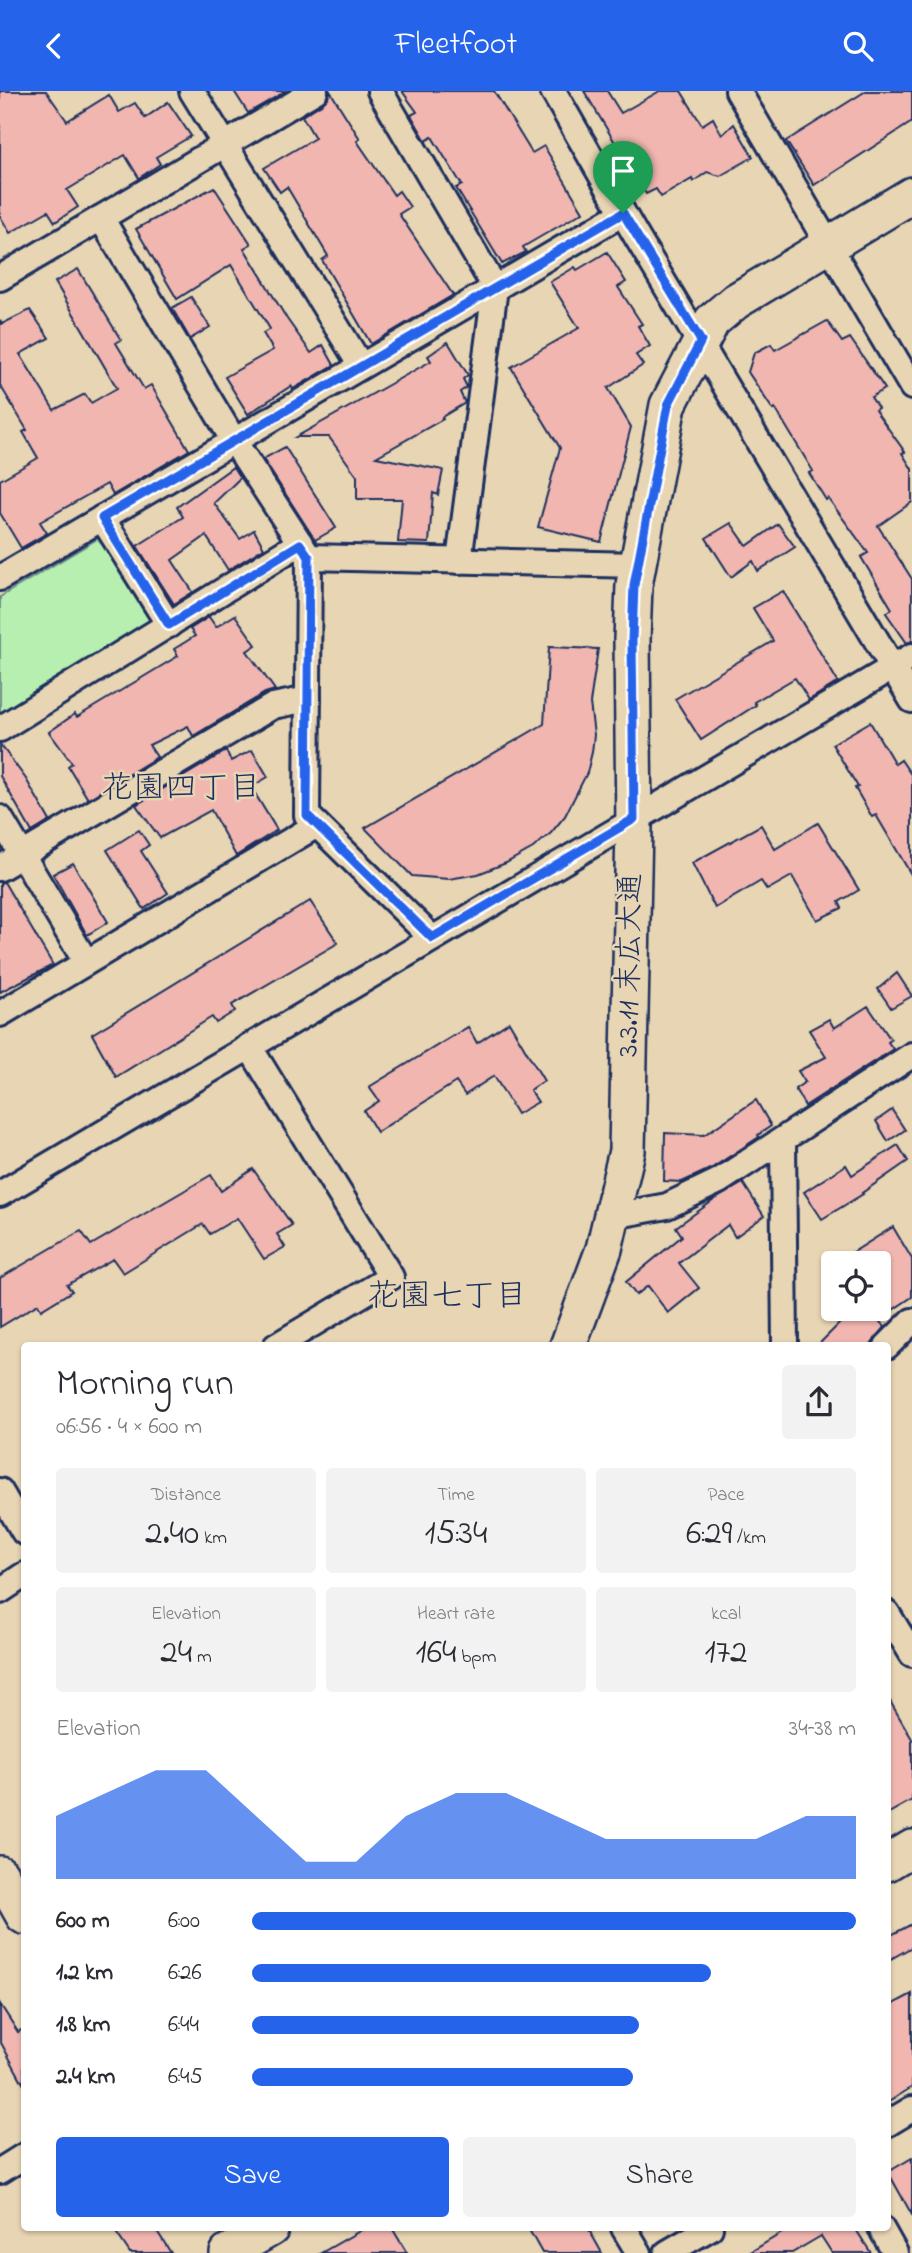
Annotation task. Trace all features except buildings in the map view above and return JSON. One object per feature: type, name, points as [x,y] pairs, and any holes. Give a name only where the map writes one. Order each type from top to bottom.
[{"type":"street","points":[[192,91],[361,366]]},
{"type":"street","points":[[0,278],[314,91]]},
{"type":"street","points":[[380,91],[495,288],[459,561]]},
{"type":"street","points":[[553,91],[701,341],[902,662],[912,700]]},
{"type":"street","points":[[738,91],[912,387]]},
{"type":"street","name":"3.3.11 末広大通","points":[[569,1342],[596,1271],[627,1151],[634,819],[634,585],[668,405],[712,321],[736,301],[912,195]]},
{"type":"street","points":[[3,570],[102,518],[623,213]]},
{"type":"street","points":[[101,218],[234,441],[305,550],[307,815],[432,938]]},
{"type":"street","points":[[102,518],[169,625]]},
{"type":"street","points":[[0,729],[169,625],[305,550],[459,561],[638,565]]},
{"type":"street","points":[[0,1194],[902,662]]},
{"type":"street","points":[[0,868],[272,706],[308,699]]},
{"type":"street","points":[[0,818],[86,963]]},
{"type":"street","points":[[0,1014],[317,825]]},
{"type":"street","points":[[249,1047],[391,1277],[283,1342]]},
{"type":"street","points":[[612,1216],[667,1206],[719,1181],[912,1055]]},
{"type":"street","points":[[783,1140],[785,1342]]},
{"type":"street","points":[[891,1342],[912,1321]]},
{"type":"street","points":[[11,1497],[21,1524]]},
{"type":"street","points":[[0,1591],[21,1577]]},
{"type":"street","points":[[891,1861],[912,1848]]},
{"type":"street","points":[[0,1874],[21,1911]]},
{"type":"street","points":[[891,2122],[912,2109]]},
{"type":"street","points":[[0,2171],[21,2159]]},
{"type":"street","points":[[213,2231],[227,2253],[266,2231]]},
{"type":"street","points":[[626,2231],[639,2253]]},
{"type":"street","points":[[667,2253],[705,2231]]},
{"type":"street","points":[[883,2231],[895,2253]]},
{"type":"green space","points":[[99,538],[156,625],[0,721],[0,597]]},
{"type":"district","name":"花園四丁目","points":[[181,789]]},
{"type":"district","name":"花園七丁目","points":[[447,1297]]},
{"type":"route","points":[[623,213],[701,341],[668,405],[634,585],[634,819],[432,938],[307,815],[309,557],[300,544],[169,625],[102,518],[623,213]]}]
